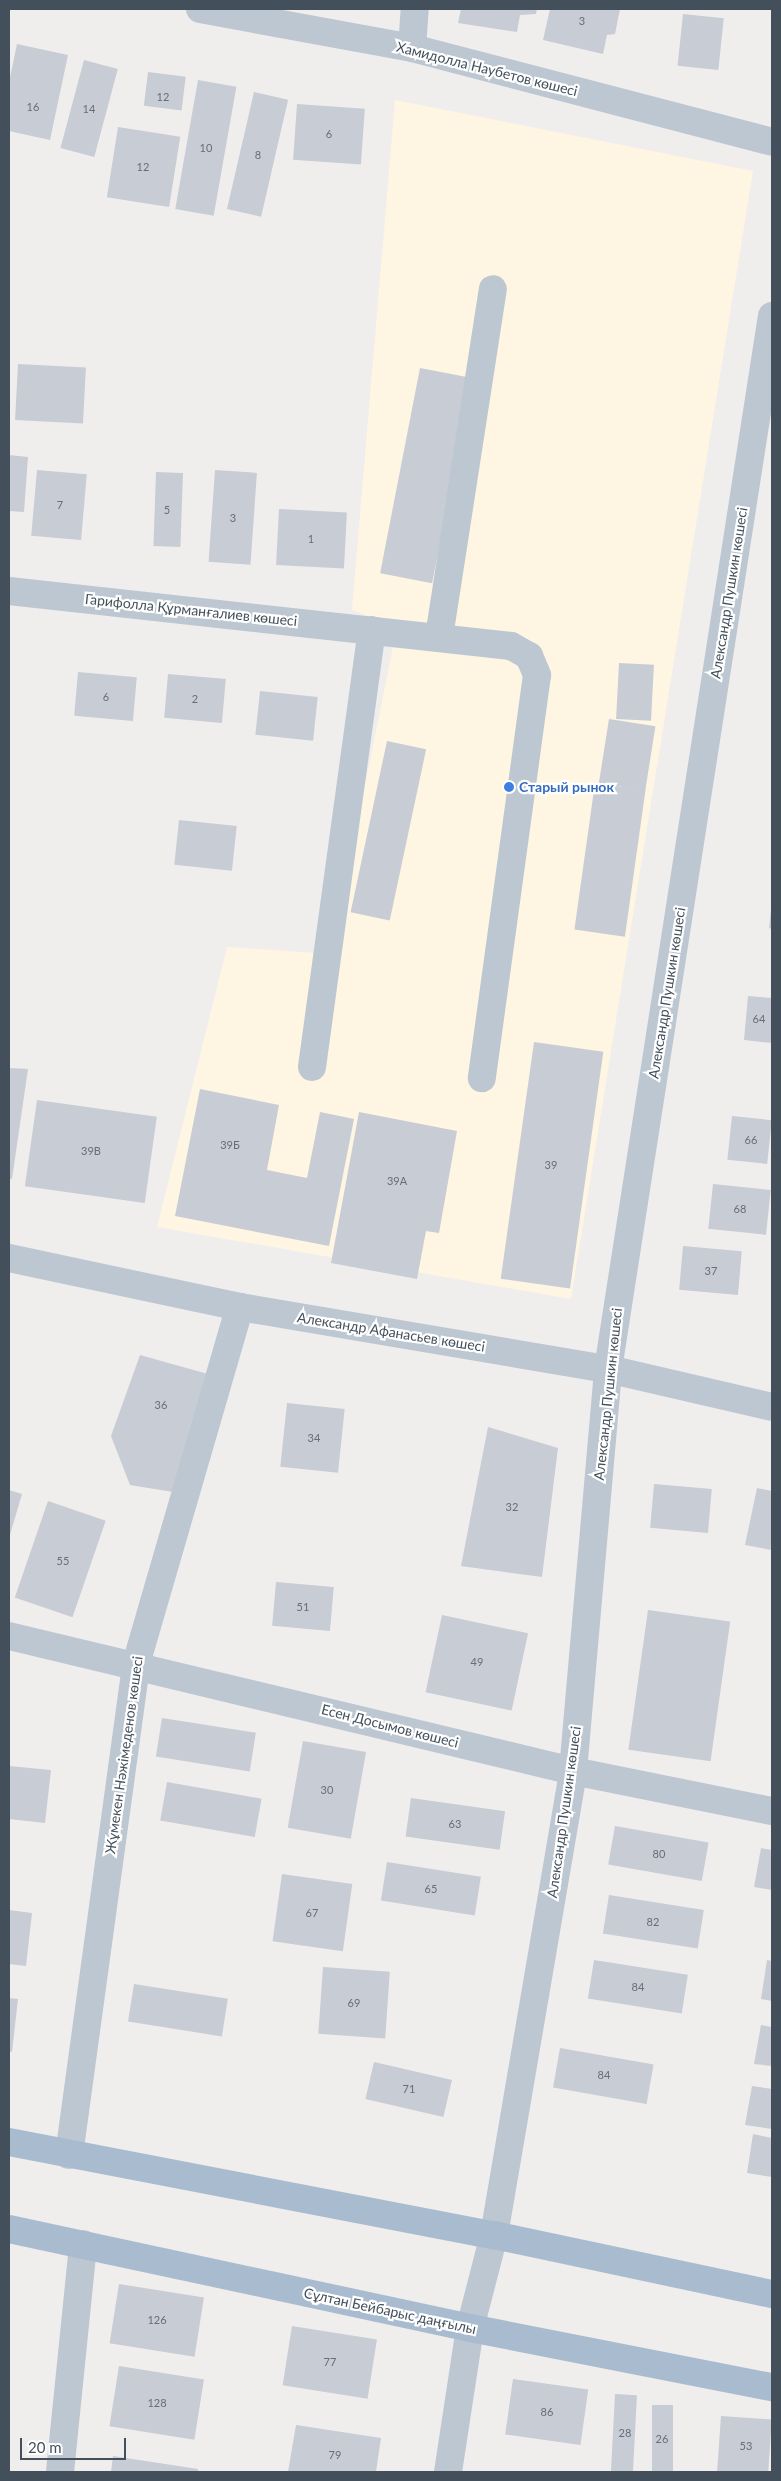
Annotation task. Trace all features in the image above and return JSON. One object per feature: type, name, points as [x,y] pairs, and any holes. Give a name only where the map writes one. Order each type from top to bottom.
[{"type":"main road","points":[[9,2142],[494,2235],[772,2294]]},
{"type":"main road","name":"Сұлтан Бейбарыс даңғылы","points":[[9,2229],[470,2328],[772,2387]]},
{"type":"street","name":"Хамидолла Наубетов көшесі","points":[[200,9],[412,48],[772,142]]},
{"type":"street","points":[[412,48],[415,9]]},
{"type":"street","points":[[439,637],[492,289]]},
{"type":"street","name":"Александр Пушкин көшесі","points":[[448,2472],[470,2328],[494,2235],[573,1771],[608,1368],[772,316]]},
{"type":"street","name":"Гарифолла Құрманғалиев көшесі","points":[[9,591],[511,646],[529,656],[537,675],[482,1078]]},
{"type":"street","points":[[312,1067],[372,630]]},
{"type":"street","name":"Александр Афанасьев көшесі","points":[[9,1258],[240,1307],[608,1368],[772,1407]]},
{"type":"street","name":"Жұмекен Нәжімеденов көшесі","points":[[69,2154],[136,1664],[240,1307]]},
{"type":"street","name":"Есен Досымов көшесі","points":[[9,1636],[136,1664],[573,1771],[772,1811]]},
{"type":"street","points":[[60,2472],[83,2244]]},
{"type":"shaded area","name":"Старый рынок","points":[[395,100],[753,171],[571,1299],[157,1227],[227,947],[331,954],[397,627],[352,610]]},
{"type":"building","points":[[461,9],[537,9],[536,14],[520,15],[517,32],[458,23]]},
{"type":"building","points":[[550,9],[620,9],[615,34],[607,35],[603,54],[543,40]]},
{"type":"building","points":[[683,14],[724,18],[718,70],[678,66]]},
{"type":"building","points":[[17,44],[68,55],[50,140],[9,131],[9,82]]},
{"type":"building","points":[[84,60],[118,69],[94,157],[60,148]]},
{"type":"building","points":[[148,72],[186,77],[182,110],[144,106]]},
{"type":"building","points":[[198,80],[236,87],[214,216],[175,209]]},
{"type":"building","points":[[254,92],[288,100],[261,217],[227,209]]},
{"type":"building","points":[[297,104],[365,109],[361,165],[293,160]]},
{"type":"building","points":[[118,127],[180,137],[169,207],[107,197]]},
{"type":"building","points":[[18,364],[86,368],[83,423],[15,420]]},
{"type":"building","points":[[420,368],[472,378],[432,583],[380,573]]},
{"type":"building","points":[[9,455],[28,457],[24,512],[9,511]]},
{"type":"building","points":[[37,470],[87,474],[81,540],[31,536]]},
{"type":"building","points":[[215,470],[257,473],[250,565],[209,562]]},
{"type":"building","points":[[156,472],[183,473],[180,547],[153,546]]},
{"type":"building","points":[[279,509],[347,513],[344,568],[276,565]]},
{"type":"building","points":[[619,663],[654,665],[651,721],[616,719]]},
{"type":"building","points":[[78,672],[137,677],[133,721],[74,716]]},
{"type":"building","points":[[168,674],[226,679],[222,723],[164,718]]},
{"type":"building","points":[[260,691],[318,697],[313,741],[255,735]]},
{"type":"building","points":[[609,719],[655,726],[645,791],[599,783]]},
{"type":"building","points":[[387,741],[426,749],[390,920],[351,912]]},
{"type":"building","points":[[595,783],[646,790],[625,937],[574,930]]},
{"type":"building","points":[[179,820],[237,826],[232,871],[174,865]]},
{"type":"building","points":[[772,910],[772,929],[769,928]]},
{"type":"building","points":[[748,996],[772,998],[772,1043],[744,1040]]},
{"type":"building","points":[[534,1042],[603,1052],[570,1288],[501,1279]]},
{"type":"building","points":[[9,1068],[28,1069],[12,1179],[9,1179]]},
{"type":"building","points":[[200,1089],[279,1105],[267,1170],[307,1178],[320,1112],[354,1119],[329,1246],[175,1216]]},
{"type":"building","points":[[37,1100],[157,1117],[145,1203],[25,1186]]},
{"type":"building","points":[[359,1112],[457,1131],[439,1233],[426,1231],[417,1279],[331,1263]]},
{"type":"building","points":[[732,1116],[772,1120],[767,1164],[727,1160]]},
{"type":"building","points":[[713,1184],[771,1190],[766,1235],[708,1229]]},
{"type":"building","points":[[683,1246],[742,1251],[738,1295],[679,1290]]},
{"type":"building","points":[[140,1355],[208,1374],[173,1492],[130,1485],[111,1436]]},
{"type":"building","points":[[287,1403],[345,1409],[338,1473],[280,1467]]},
{"type":"building","points":[[488,1427],[558,1448],[542,1577],[461,1566]]},
{"type":"building","points":[[654,1484],[712,1489],[708,1533],[650,1528]]},
{"type":"building","points":[[757,1488],[772,1491],[772,1550],[745,1545]]},
{"type":"building","points":[[9,1490],[22,1494],[9,1538]]},
{"type":"building","points":[[48,1501],[106,1521],[72,1617],[15,1597]]},
{"type":"building","points":[[276,1582],[334,1587],[330,1631],[272,1626]]},
{"type":"building","points":[[648,1610],[730,1622],[711,1761],[628,1750]]},
{"type":"building","points":[[442,1615],[528,1633],[512,1711],[426,1692]]},
{"type":"building","points":[[162,1718],[256,1733],[250,1771],[156,1757]]},
{"type":"building","points":[[303,1741],[366,1752],[351,1839],[288,1828]]},
{"type":"building","points":[[9,1766],[51,1770],[45,1823],[9,1819]]},
{"type":"building","points":[[167,1782],[262,1799],[255,1837],[160,1820]]},
{"type":"building","points":[[411,1798],[505,1811],[500,1850],[406,1837]]},
{"type":"building","points":[[615,1826],[709,1842],[702,1881],[608,1864]]},
{"type":"building","points":[[761,1848],[772,1850],[772,1890],[754,1887]]},
{"type":"building","points":[[387,1862],[481,1877],[475,1915],[381,1901]]},
{"type":"building","points":[[282,1874],[352,1884],[343,1951],[273,1941]]},
{"type":"building","points":[[609,1895],[704,1910],[698,1949],[603,1934]]},
{"type":"building","points":[[9,1910],[32,1913],[26,1966],[9,1964]]},
{"type":"building","points":[[594,1960],[688,1975],[682,2013],[588,1999]]},
{"type":"building","points":[[767,1960],[772,1961],[772,2001],[761,1999]]},
{"type":"building","points":[[323,1967],[390,1972],[385,2039],[318,2034]]},
{"type":"building","points":[[134,1984],[228,1999],[222,2036],[128,2022]]},
{"type":"building","points":[[9,1998],[18,1999],[12,2052],[9,2051]]},
{"type":"building","points":[[761,2025],[772,2027],[772,2066],[754,2064]]},
{"type":"building","points":[[560,2048],[654,2064],[647,2104],[553,2087]]},
{"type":"building","points":[[374,2062],[452,2080],[443,2117],[365,2099]]},
{"type":"building","points":[[752,2086],[772,2089],[772,2129],[745,2125]]},
{"type":"building","points":[[753,2134],[772,2138],[772,2177],[747,2173]]},
{"type":"building","points":[[119,2284],[204,2297],[195,2357],[110,2343]]},
{"type":"building","points":[[292,2326],[377,2339],[368,2399],[283,2385]]},
{"type":"building","points":[[119,2366],[204,2379],[194,2440],[109,2426]]},
{"type":"building","points":[[513,2379],[588,2390],[580,2445],[505,2434]]},
{"type":"building","points":[[615,2394],[637,2395],[633,2472],[611,2472]]},
{"type":"building","points":[[652,2405],[673,2405],[673,2472],[652,2472]]},
{"type":"building","points":[[721,2416],[772,2420],[768,2472],[717,2472]]},
{"type":"building","points":[[296,2425],[381,2438],[376,2472],[288,2472]]},
{"type":"building","points":[[113,2456],[198,2469],[198,2472],[111,2472]]},
{"type":"place","name":"Старый рынок","points":[[509,787]]}]
